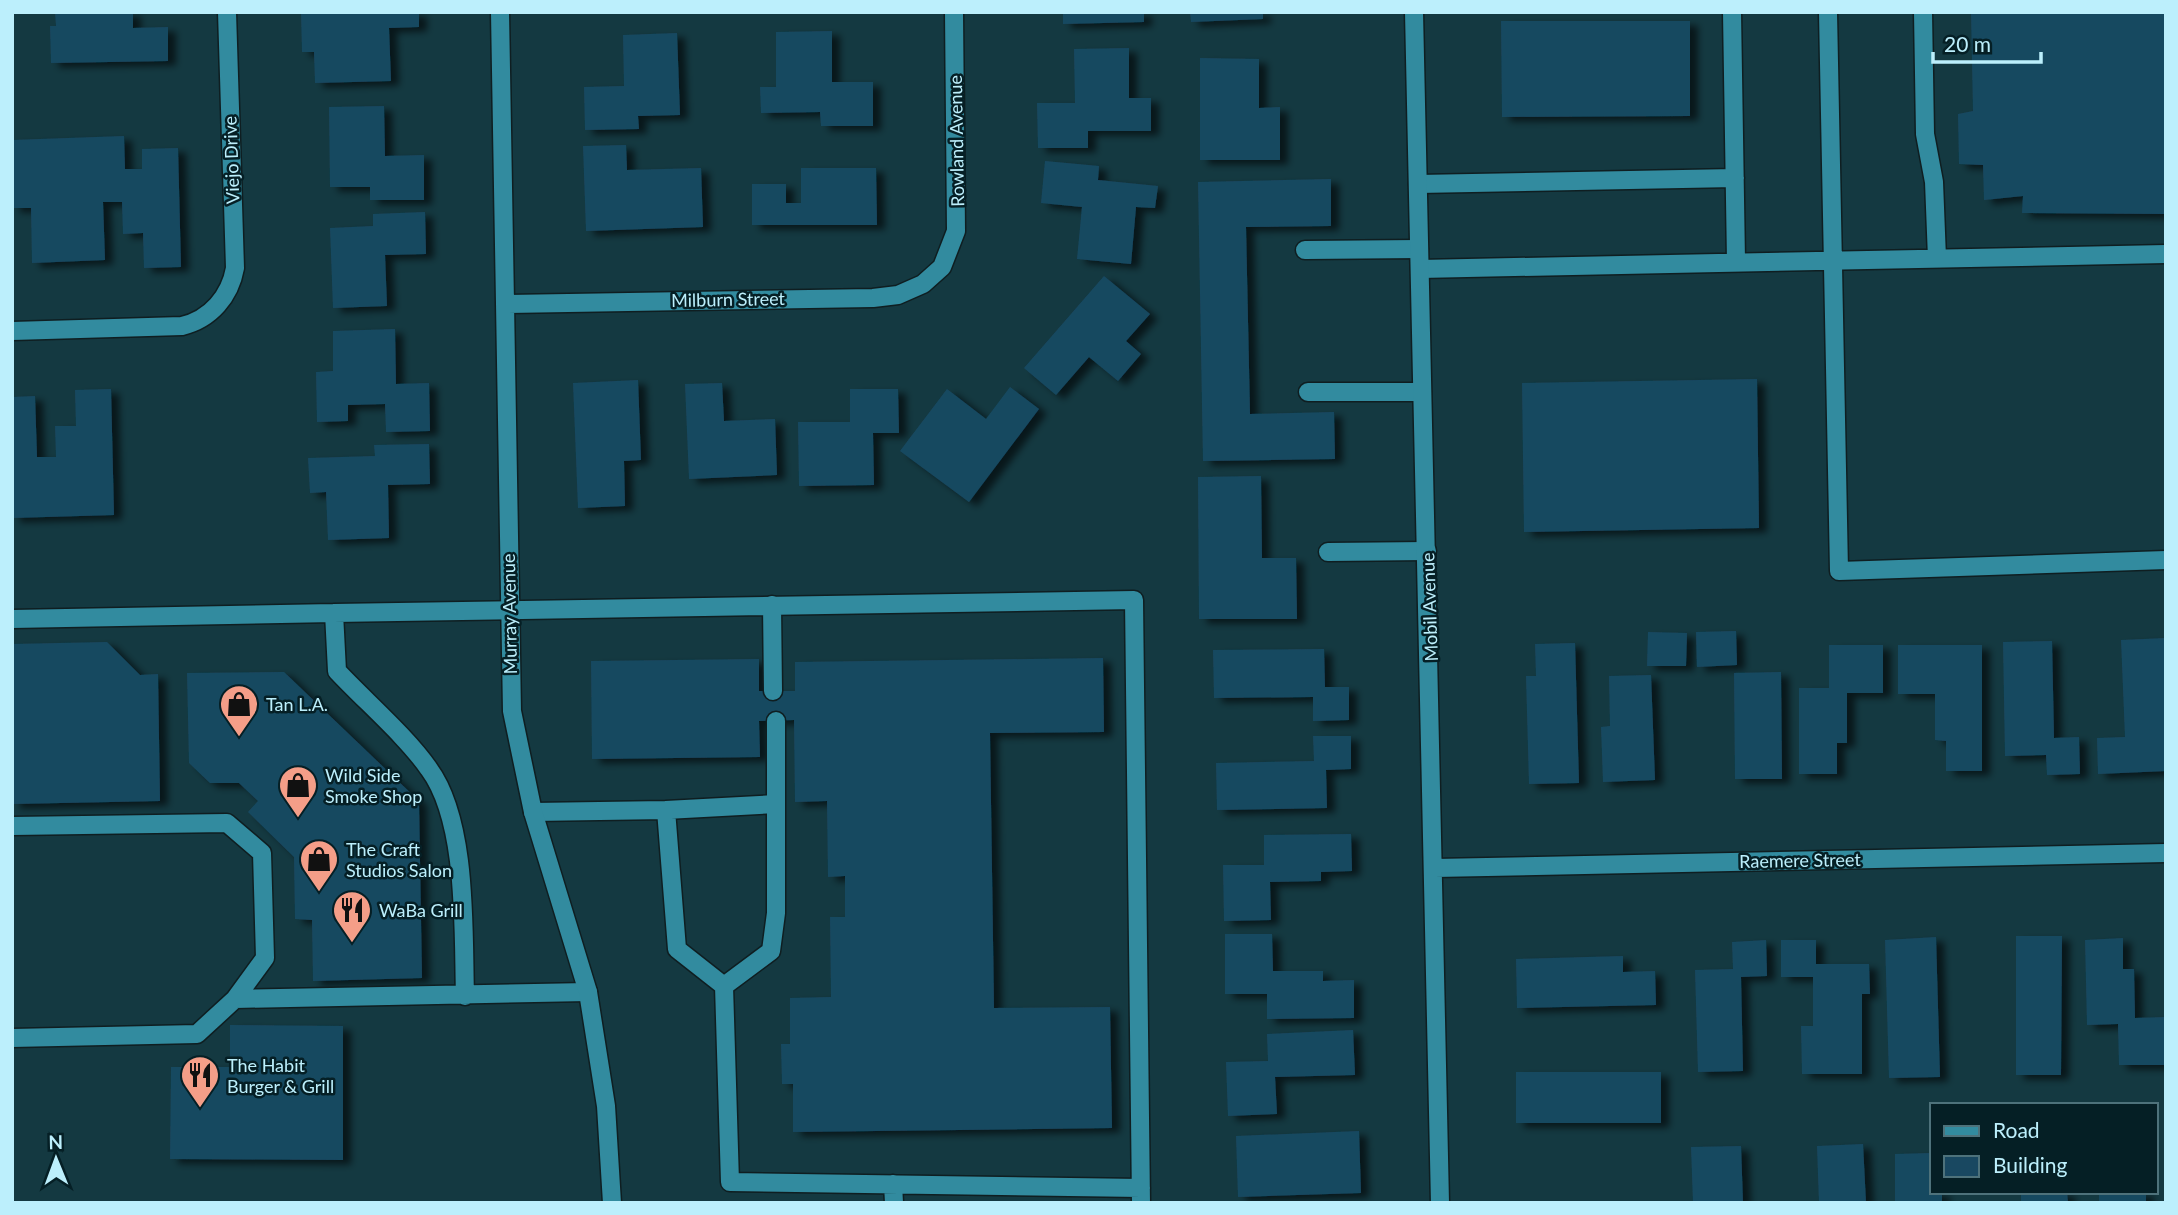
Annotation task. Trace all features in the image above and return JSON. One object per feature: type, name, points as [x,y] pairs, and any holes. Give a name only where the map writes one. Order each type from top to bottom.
[{"type":"street","name":"Viejo Drive","points":[[12,331],[182,326],[207,315],[220,303],[228,290],[234,268],[227,12]]},
{"type":"street","name":"Murray Avenue","points":[[500,12],[512,711],[533,812],[589,992],[606,1106],[612,1203]]},
{"type":"street","name":"Rowland Avenue","points":[[942,267],[956,231],[957,217],[954,12]]},
{"type":"street","name":"Mobil Avenue","points":[[1415,12],[1440,1203]]},
{"type":"street","points":[[1732,12],[1736,261]]},
{"type":"street","points":[[1829,12],[1835,259],[1832,331],[1839,571],[2166,560]]},
{"type":"street","points":[[1923,12],[1926,134],[1934,182],[1937,258]]},
{"type":"street","points":[[1418,184],[1735,178]]},
{"type":"street","points":[[1304,250],[1419,249]]},
{"type":"street","points":[[1420,269],[2166,254]]},
{"type":"street","name":"Milburn Street","points":[[505,304],[873,298],[898,295],[923,284],[942,267]]},
{"type":"street","points":[[1308,392],[1422,392]]},
{"type":"street","points":[[1328,552],[1427,551]]},
{"type":"street","points":[[12,619],[1134,600],[1141,1195],[894,1194],[730,1182],[724,986]]},
{"type":"street","points":[[772,605],[773,691]]},
{"type":"street","points":[[334,613],[337,671],[429,769],[444,796],[462,889],[465,996]]},
{"type":"street","points":[[724,986],[771,951],[776,913],[776,720]]},
{"type":"street","points":[[533,812],[666,810],[776,804]]},
{"type":"street","points":[[666,810],[677,949],[724,986]]},
{"type":"street","points":[[12,826],[227,823],[262,853],[265,958],[235,999],[197,1034],[12,1038]]},
{"type":"street","name":"Raemere Street","points":[[1435,868],[2166,853]]},
{"type":"street","points":[[235,999],[589,992]]},
{"type":"building","points":[[55,12],[133,12],[133,28],[168,27],[168,61],[51,63],[50,26],[56,26]]},
{"type":"building","points":[[301,12],[419,12],[419,27],[389,28],[391,81],[315,83],[314,52],[302,52]]},
{"type":"building","points":[[1063,12],[1144,12],[1144,22],[1063,24]]},
{"type":"building","points":[[1190,12],[1263,12],[1263,19],[1191,22]]},
{"type":"building","points":[[1971,12],[2166,12],[2166,214],[2022,213],[2023,196],[1984,200],[1983,165],[1959,164],[1958,114],[1973,111]]},
{"type":"building","points":[[1501,21],[1690,21],[1690,116],[1502,117]]},
{"type":"building","points":[[832,31],[832,82],[873,82],[873,126],[821,126],[820,112],[761,113],[760,87],[776,87],[776,32]]},
{"type":"building","points":[[677,33],[680,115],[638,116],[639,129],[585,130],[584,87],[624,86],[623,35]]},
{"type":"building","points":[[1129,48],[1129,98],[1151,98],[1151,131],[1088,131],[1088,148],[1038,148],[1037,103],[1075,103],[1074,49]]},
{"type":"building","points":[[1200,58],[1259,59],[1259,108],[1280,107],[1280,160],[1200,160]]},
{"type":"building","points":[[384,106],[385,156],[424,155],[424,200],[370,200],[370,187],[330,187],[329,107]]},
{"type":"building","points":[[124,136],[125,169],[142,169],[142,149],[178,148],[181,267],[144,268],[143,233],[123,234],[122,202],[103,202],[105,260],[32,263],[31,208],[12,208],[12,140]]},
{"type":"building","points":[[626,145],[627,170],[701,168],[703,227],[586,231],[583,146]]},
{"type":"building","points":[[1045,161],[1099,166],[1098,180],[1158,186],[1155,208],[1136,207],[1131,264],[1077,259],[1082,207],[1041,203]]},
{"type":"building","points":[[801,168],[876,168],[877,225],[752,225],[752,184],[786,184],[786,203],[801,203]]},
{"type":"building","points":[[1331,179],[1331,226],[1246,227],[1250,414],[1334,412],[1335,459],[1203,461],[1198,182]]},
{"type":"building","points":[[425,212],[426,254],[385,255],[387,306],[333,308],[330,228],[373,226],[373,214]]},
{"type":"building","points":[[1104,276],[1150,314],[1126,341],[1141,354],[1118,381],[1089,357],[1056,395],[1024,368]]},
{"type":"building","points":[[395,329],[396,384],[429,383],[430,431],[386,432],[385,404],[348,405],[348,421],[317,422],[316,372],[333,371],[333,331]]},
{"type":"building","points":[[1757,379],[1759,528],[1524,532],[1522,383]]},
{"type":"building","points":[[638,380],[641,460],[624,461],[625,506],[578,508],[573,383]]},
{"type":"building","points":[[722,383],[724,421],[775,419],[777,475],[689,479],[685,384]]},
{"type":"building","points":[[1010,387],[1039,409],[969,502],[900,451],[947,389],[986,419]]},
{"type":"building","points":[[111,389],[114,515],[12,518],[12,397],[35,396],[37,457],[56,457],[55,426],[76,426],[75,390]]},
{"type":"building","points":[[850,389],[898,389],[899,433],[873,433],[874,485],[799,486],[798,422],[850,422]]},
{"type":"building","points":[[429,444],[430,484],[388,485],[389,538],[328,540],[326,492],[310,493],[308,458],[375,456],[374,445]]},
{"type":"building","points":[[1261,476],[1262,558],[1296,558],[1297,619],[1199,619],[1198,477]]},
{"type":"building","points":[[1736,631],[1737,665],[1697,667],[1696,632]]},
{"type":"building","points":[[1648,632],[1687,633],[1686,666],[1647,666]]},
{"type":"building","points":[[2166,638],[2166,771],[2098,774],[2097,738],[2125,737],[2121,640]]},
{"type":"building","points":[[2052,641],[2054,738],[2079,737],[2080,774],[2047,775],[2046,755],[2005,756],[2003,642]]},
{"type":"building","points":[[107,642],[140,675],[158,674],[160,801],[12,804],[12,644]]},
{"type":"building","points":[[1575,643],[1579,783],[1529,784],[1526,676],[1536,676],[1535,644]]},
{"type":"building","points":[[1829,645],[1883,645],[1883,693],[1847,693],[1847,743],[1837,743],[1837,774],[1799,774],[1799,688],[1829,688]]},
{"type":"building","points":[[1898,645],[1982,645],[1982,771],[1946,771],[1946,741],[1935,740],[1935,694],[1898,694]]},
{"type":"building","points":[[1324,649],[1325,687],[1349,687],[1349,720],[1313,721],[1313,697],[1214,698],[1213,650]]},
{"type":"building","points":[[1103,658],[1104,732],[990,733],[994,1008],[1110,1007],[1112,1128],[793,1132],[793,1084],[782,1084],[781,1044],[790,1044],[790,998],[831,997],[830,917],[845,917],[845,876],[828,877],[827,801],[795,802],[794,720],[759,721],[760,757],[592,759],[591,661],[759,659],[759,691],[795,691],[795,662]]},
{"type":"building","points":[[284,672],[419,801],[422,978],[313,981],[312,920],[295,919],[294,857],[248,812],[258,801],[239,783],[210,783],[189,763],[187,673]]},
{"type":"building","points":[[1781,672],[1782,779],[1735,779],[1734,673]]},
{"type":"building","points":[[1651,675],[1655,780],[1603,782],[1601,727],[1610,726],[1609,676]]},
{"type":"building","points":[[1313,736],[1351,736],[1351,769],[1326,770],[1327,808],[1217,810],[1216,763],[1314,761]]},
{"type":"building","points":[[1351,834],[1352,871],[1321,872],[1321,881],[1270,882],[1271,920],[1224,921],[1223,865],[1264,865],[1264,835]]},
{"type":"building","points":[[1225,934],[1272,934],[1273,971],[1323,971],[1323,981],[1354,980],[1354,1018],[1267,1019],[1267,994],[1225,994]]},
{"type":"building","points":[[2016,936],[2062,936],[2061,1075],[2016,1075]]},
{"type":"building","points":[[1936,937],[1940,1077],[1889,1078],[1885,940]]},
{"type":"building","points":[[2123,938],[2123,969],[2134,969],[2135,1018],[2166,1017],[2166,1065],[2119,1065],[2118,1024],[2087,1025],[2085,940]]},
{"type":"building","points":[[1766,940],[1767,976],[1741,977],[1743,1071],[1698,1072],[1695,970],[1733,969],[1732,942]]},
{"type":"building","points":[[1781,940],[1816,940],[1816,964],[1869,964],[1870,994],[1862,994],[1862,1074],[1802,1074],[1801,1026],[1813,1026],[1813,977],[1781,977]]},
{"type":"building","points":[[1623,956],[1623,972],[1655,971],[1656,1005],[1517,1008],[1516,959]]},
{"type":"building","points":[[230,1025],[343,1026],[343,1160],[170,1159],[171,1067],[230,1067]]},
{"type":"building","points":[[1353,1030],[1355,1075],[1275,1077],[1277,1114],[1228,1116],[1226,1062],[1268,1061],[1267,1034]]},
{"type":"building","points":[[1516,1072],[1661,1072],[1661,1123],[1516,1123]]},
{"type":"building","points":[[1359,1131],[1361,1193],[1238,1197],[1236,1136]]},
{"type":"building","points":[[1863,1144],[1866,1203],[1819,1203],[1817,1146]]},
{"type":"building","points":[[1741,1146],[1743,1203],[1693,1203],[1691,1147]]},
{"type":"building","points":[[1930,1153],[1930,1194],[1942,1194],[1942,1203],[1895,1203],[1895,1154]]},
{"type":"building","points":[[2021,1194],[2067,1194],[2068,1203],[2021,1203]]},
{"type":"building","points":[[2099,1194],[2146,1194],[2146,1203],[2099,1203]]},
{"type":"place","name":"Tan L.A.","points":[[239,738]]},
{"type":"place","name":"Wild Side Smoke Shop","points":[[298,819]]},
{"type":"place","name":"The Craft Studios Salon","points":[[319,893]]},
{"type":"place","name":"WaBa Grill","points":[[352,944]]},
{"type":"place","name":"The Habit Burger & Grill","points":[[200,1109]]}]
